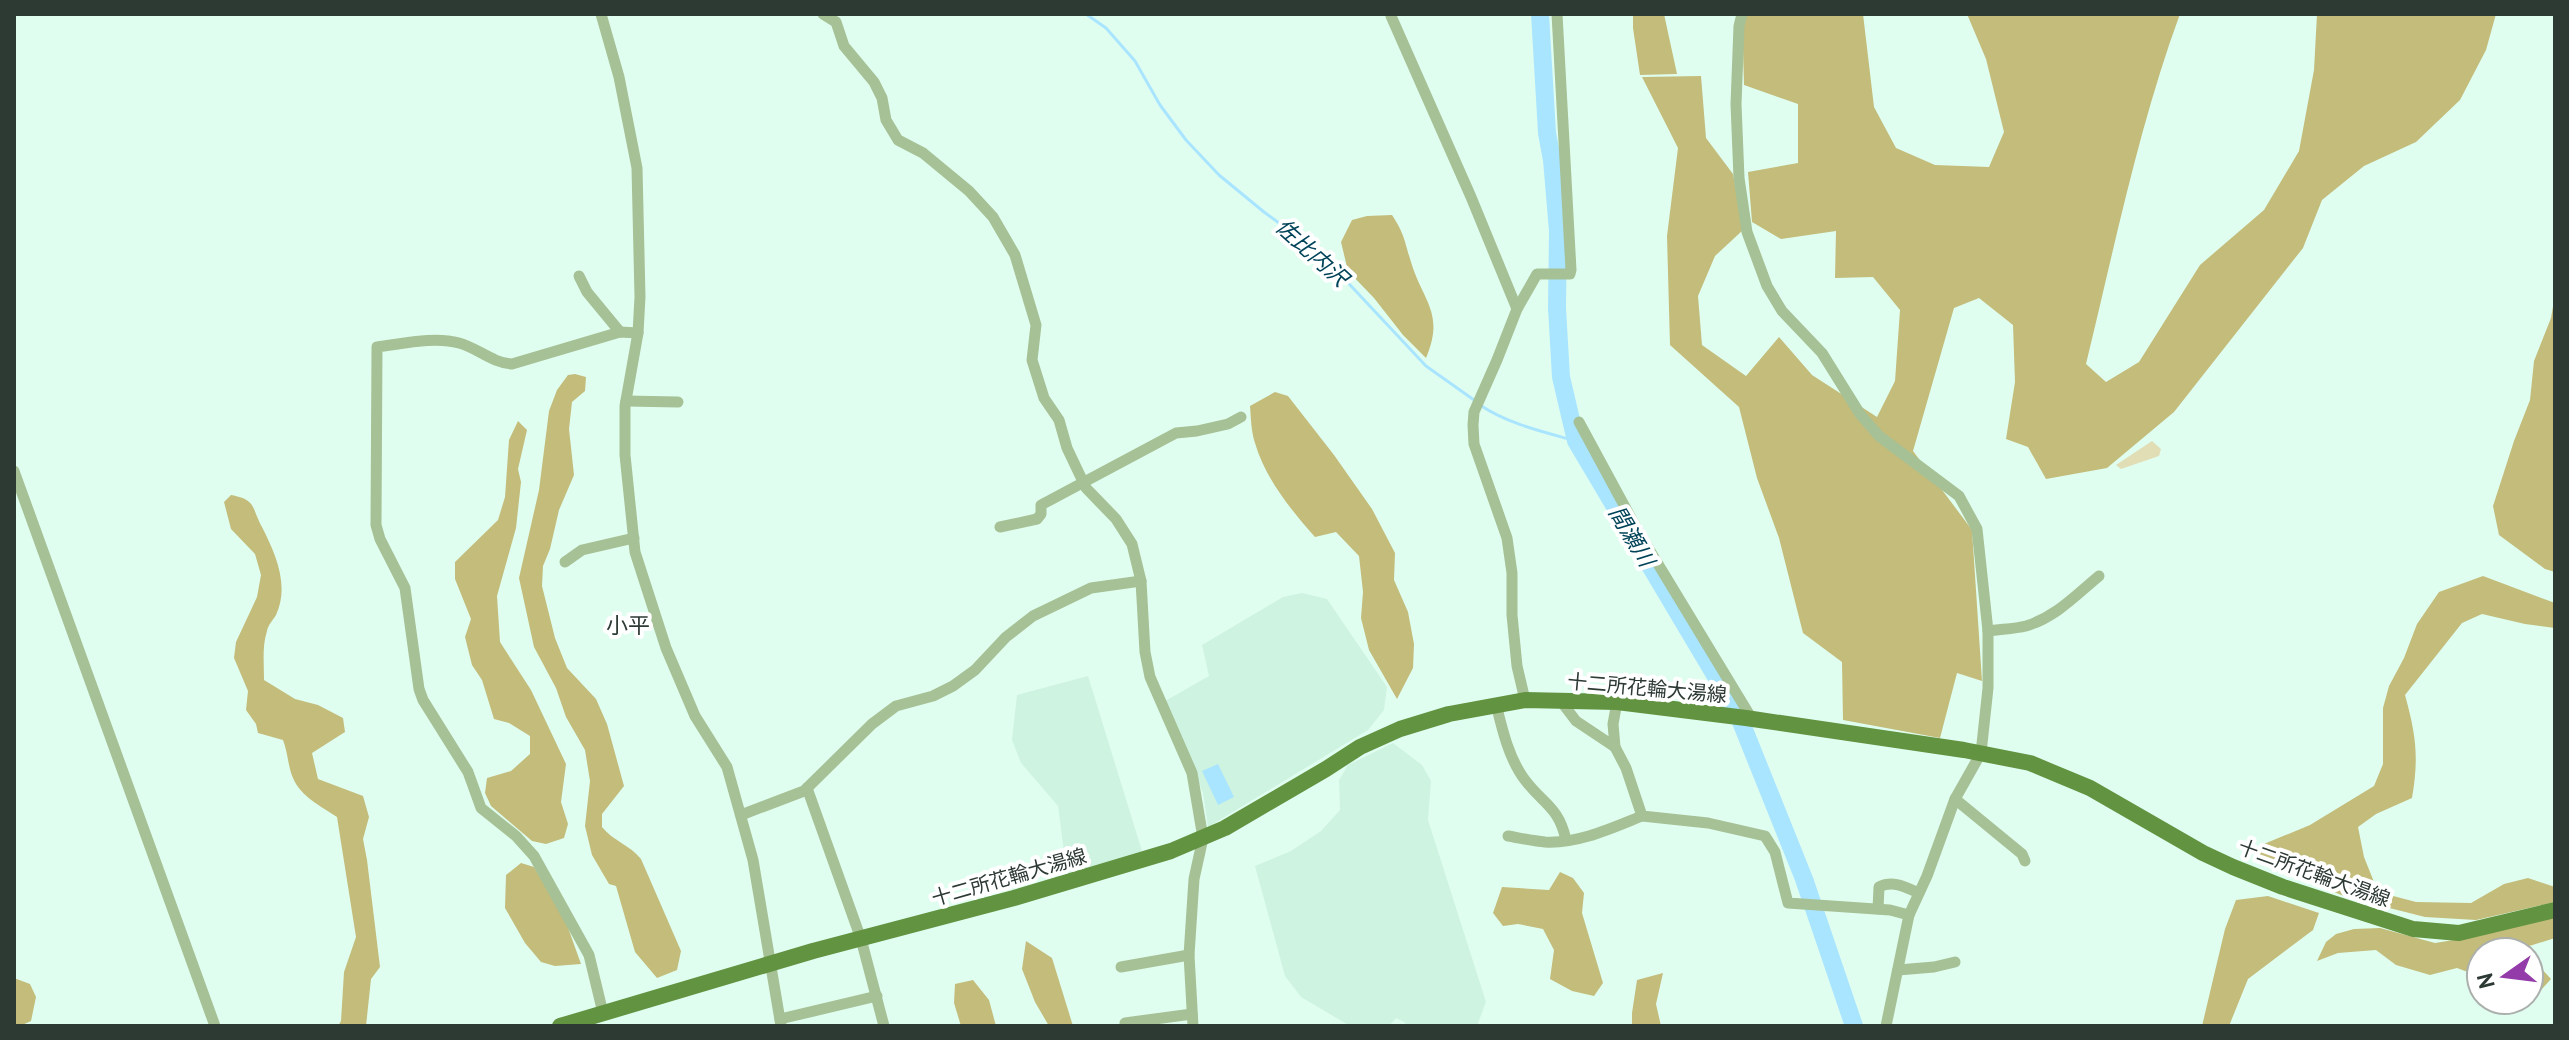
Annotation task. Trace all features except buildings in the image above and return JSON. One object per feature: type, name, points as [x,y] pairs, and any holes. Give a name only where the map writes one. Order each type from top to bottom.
[{"type":"main road","name":"十二所花輪大湯線","points":[[560,1026],[1171,851],[1203,838],[1360,747],[1400,729],[1449,714],[1525,700],[1617,702],[1749,718],[2030,763],[2078,782],[2129,808],[2203,853],[2271,882],[2413,929],[2459,933],[2555,910]]},
{"type":"street","points":[[601,14],[619,77],[637,168],[640,297],[638,333],[626,401],[625,455],[635,552],[666,648],[695,716],[727,767],[753,860],[781,1023],[877,996]]},
{"type":"street","points":[[823,14],[836,22],[844,46],[874,82],[882,98],[886,120],[898,140],[923,153],[969,191],[993,217],[1015,255],[1036,325],[1032,360],[1044,398],[1059,420],[1067,448],[1086,488],[1116,519],[1132,544],[1141,581],[1145,652],[1150,677],[1192,773],[1203,838],[1194,879],[1189,955],[1192,1020],[1125,1023]]},
{"type":"street","points":[[1525,700],[1517,666],[1507,538],[1474,444],[1474,412],[1517,309],[1537,274],[1570,274],[1557,14]]},
{"type":"street","points":[[1742,14],[1736,104],[1739,178],[1747,232],[1767,286],[1782,311],[1822,353],[1860,414],[1879,436],[1959,496],[1977,529],[1988,631],[1988,688],[1981,753],[1955,799],[1909,915],[1886,1026]]},
{"type":"street","points":[[1391,16],[1517,309]]},
{"type":"street","points":[[579,276],[587,292],[620,332]]},
{"type":"street","points":[[596,1018],[589,955],[534,856],[516,836],[481,808],[468,772],[419,689],[405,588],[376,525],[377,347],[430,341],[458,343],[501,363],[512,364],[620,332],[638,333]]},
{"type":"street","points":[[626,401],[678,402]]},
{"type":"street","points":[[1000,527],[1037,519],[1041,514],[1041,505],[1176,433],[1228,424],[1241,417]]},
{"type":"street","points":[[1579,422],[1638,531],[1749,718]]},
{"type":"street","points":[[14,471],[215,1026]]},
{"type":"street","points":[[565,562],[582,550],[634,538]]},
{"type":"street","points":[[1988,631],[2025,626],[2047,617],[2067,605],[2099,576]]},
{"type":"street","points":[[741,815],[807,788],[872,724],[896,706],[933,696],[953,686],[975,670],[1006,637],[1033,616],[1091,588],[1141,581]]},
{"type":"street","points":[[1560,700],[1576,721],[1615,747]]},
{"type":"street","points":[[1617,702],[1613,724],[1615,747],[1626,768],[1642,816]]},
{"type":"street","points":[[1496,704],[1511,752],[1525,779],[1563,823],[1566,840]]},
{"type":"street","points":[[807,788],[861,939],[884,1026]]},
{"type":"street","points":[[1955,799],[2022,854],[2025,861]]},
{"type":"street","points":[[1508,836],[1547,842],[1566,840],[1605,831],[1642,816],[1708,823],[1765,836],[1775,852],[1788,903],[1878,909],[1909,915]]},
{"type":"street","points":[[1878,909],[1879,887],[1885,884],[1894,883],[1919,893]]},
{"type":"street","points":[[1121,967],[1189,955]]},
{"type":"street","points":[[1898,970],[1955,962]]},
{"type":"shaded area","points":[[1633,14],[1664,14],[1677,74],[1640,75]]},
{"type":"shaded area","points":[[1742,14],[1863,14],[1874,107],[1896,148],[1935,165],[1989,167],[2004,132],[1986,59],[1967,14],[2180,14],[2140,143],[2086,364],[2106,382],[2139,362],[2200,265],[2264,210],[2299,151],[2314,70],[2317,14],[2496,14],[2486,50],[2460,100],[2416,142],[2364,166],[2322,200],[2303,248],[2174,412],[2107,468],[2046,479],[2028,447],[2006,439],[2015,382],[2013,325],[1979,298],[1954,308],[1913,451],[1972,530],[1982,681],[1957,673],[1940,738],[1843,720],[1842,662],[1803,633],[1779,538],[1757,478],[1739,407],[1670,345],[1667,236],[1678,148],[1642,77],[1701,76],[1706,138],[1733,174],[1743,230],[1715,256],[1698,296],[1702,345],[1746,376],[1779,337],[1812,375],[1877,417],[1895,381],[1900,310],[1873,277],[1835,278],[1836,231],[1781,239],[1752,222],[1748,172],[1798,163],[1798,104],[1744,85]]},
{"type":"shaded area","points":[[1392,215],[1402,233],[1433,318],[1426,358],[1348,271],[1341,242],[1352,220]]},
{"type":"shaded area","points":[[2555,295],[2555,572],[2545,569],[2499,535],[2493,506],[2530,400],[2534,361],[2551,318]]},
{"type":"shaded area","points":[[568,375],[586,377],[585,391],[572,402],[569,429],[574,475],[559,510],[543,566],[542,586],[555,638],[567,668],[596,699],[607,724],[624,786],[602,814],[602,827],[641,859],[681,951],[677,970],[657,978],[635,952],[616,886],[609,884],[592,855],[585,826],[590,781],[585,750],[534,647],[519,578],[539,490],[549,411],[557,390]]},
{"type":"shaded area","points":[[1275,392],[1288,396],[1334,455],[1372,509],[1395,553],[1394,580],[1408,612],[1414,644],[1413,668],[1397,699],[1369,650],[1361,618],[1363,592],[1359,556],[1336,532],[1315,537],[1280,493],[1259,456],[1250,406]]},
{"type":"shaded area","points":[[518,421],[527,430],[518,469],[521,482],[516,528],[497,596],[500,642],[531,690],[566,764],[561,802],[568,824],[564,838],[546,844],[532,841],[491,806],[485,793],[487,778],[511,771],[530,754],[530,736],[509,723],[494,719],[482,680],[472,665],[465,637],[471,619],[455,579],[455,562],[498,520],[505,497],[509,440]]},
{"type":"shaded area","points":[[2152,441],[2161,449],[2159,456],[2121,469],[2116,465]]},
{"type":"shaded area","points":[[231,495],[245,499],[252,505],[276,558],[281,581],[280,604],[265,637],[264,680],[295,699],[318,705],[343,718],[345,732],[312,753],[318,779],[363,796],[369,817],[363,839],[380,967],[371,979],[366,1026],[338,1026],[341,1021],[344,972],[356,937],[337,817],[301,791],[291,774],[283,740],[258,733],[246,710],[248,691],[234,658],[236,642],[257,597],[261,575],[255,554],[231,529],[224,502]]},
{"type":"shaded area","points":[[2483,576],[2555,603],[2555,628],[2482,614],[2462,623],[2405,695],[2415,746],[2412,798],[2376,814],[2358,827],[2364,857],[2378,892],[2416,902],[2471,903],[2504,884],[2528,878],[2555,887],[2555,902],[2476,920],[2425,917],[2346,897],[2278,868],[2255,853],[2259,846],[2310,825],[2374,786],[2383,764],[2383,708],[2389,686],[2417,624],[2439,592]]},
{"type":"shaded area","points":[[1302,593],[1327,599],[1387,687],[1384,710],[1368,730],[1208,827],[1203,793],[1165,701],[1209,676],[1202,645],[1283,597]]},
{"type":"shaded area","points":[[1088,676],[1142,851],[1067,874],[1058,806],[1021,763],[1012,740],[1017,695]]},
{"type":"shaded area","points":[[1393,743],[1422,765],[1431,781],[1428,820],[1486,1002],[1477,1026],[1407,1026],[1396,1018],[1389,1026],[1350,1026],[1301,997],[1285,976],[1255,866],[1291,851],[1321,831],[1340,810],[1339,780],[1348,765]]},
{"type":"shaded area","points":[[521,863],[534,867],[566,922],[581,964],[555,966],[541,962],[525,943],[505,908],[506,875]]},
{"type":"shaded area","points":[[1560,872],[1573,878],[1584,893],[1582,913],[1603,983],[1594,996],[1572,991],[1550,979],[1554,950],[1543,929],[1518,924],[1503,926],[1493,913],[1502,887],[1549,890]]},
{"type":"shaded area","points":[[2268,896],[2319,913],[2313,930],[2248,979],[2229,1026],[2202,1026],[2225,929],[2236,900]]},
{"type":"shaded area","points":[[2555,916],[2555,938],[2545,941],[2545,936],[2479,936]]},
{"type":"shaded area","points":[[2380,928],[2435,943],[2465,938],[2465,971],[2457,968],[2430,975],[2396,965],[2376,950],[2338,953],[2317,961],[2326,942],[2336,934],[2354,929]]},
{"type":"shaded area","points":[[1026,941],[1052,958],[1073,1026],[1049,1026],[1035,1002],[1022,969]]},
{"type":"shaded area","points":[[1663,973],[1656,1004],[1661,1026],[1632,1026],[1637,980]]},
{"type":"shaded area","points":[[14,978],[30,984],[36,997],[31,1021],[20,1026],[14,1026]]},
{"type":"shaded area","points":[[973,980],[989,1000],[996,1026],[961,1026],[954,1003],[955,984]]},
{"type":"water","points":[[1218,764],[1234,797],[1218,805],[1202,771]]},
{"type":"waterway","name":"佐比内沢","points":[[1086,14],[1106,28],[1135,61],[1160,105],[1186,140],[1219,175],[1322,255],[1426,366],[1474,400]]},
{"type":"waterway","name":"間瀬川","points":[[1540,14],[1547,133],[1558,231],[1557,308],[1561,377],[1576,441],[1737,712],[1804,879],[1854,1026]]},
{"type":"waterway","name":"佐比内沢","points":[[1480,405],[1514,422],[1576,441]]},
{"type":"district","name":"小平","points":[[628,625]]}]
